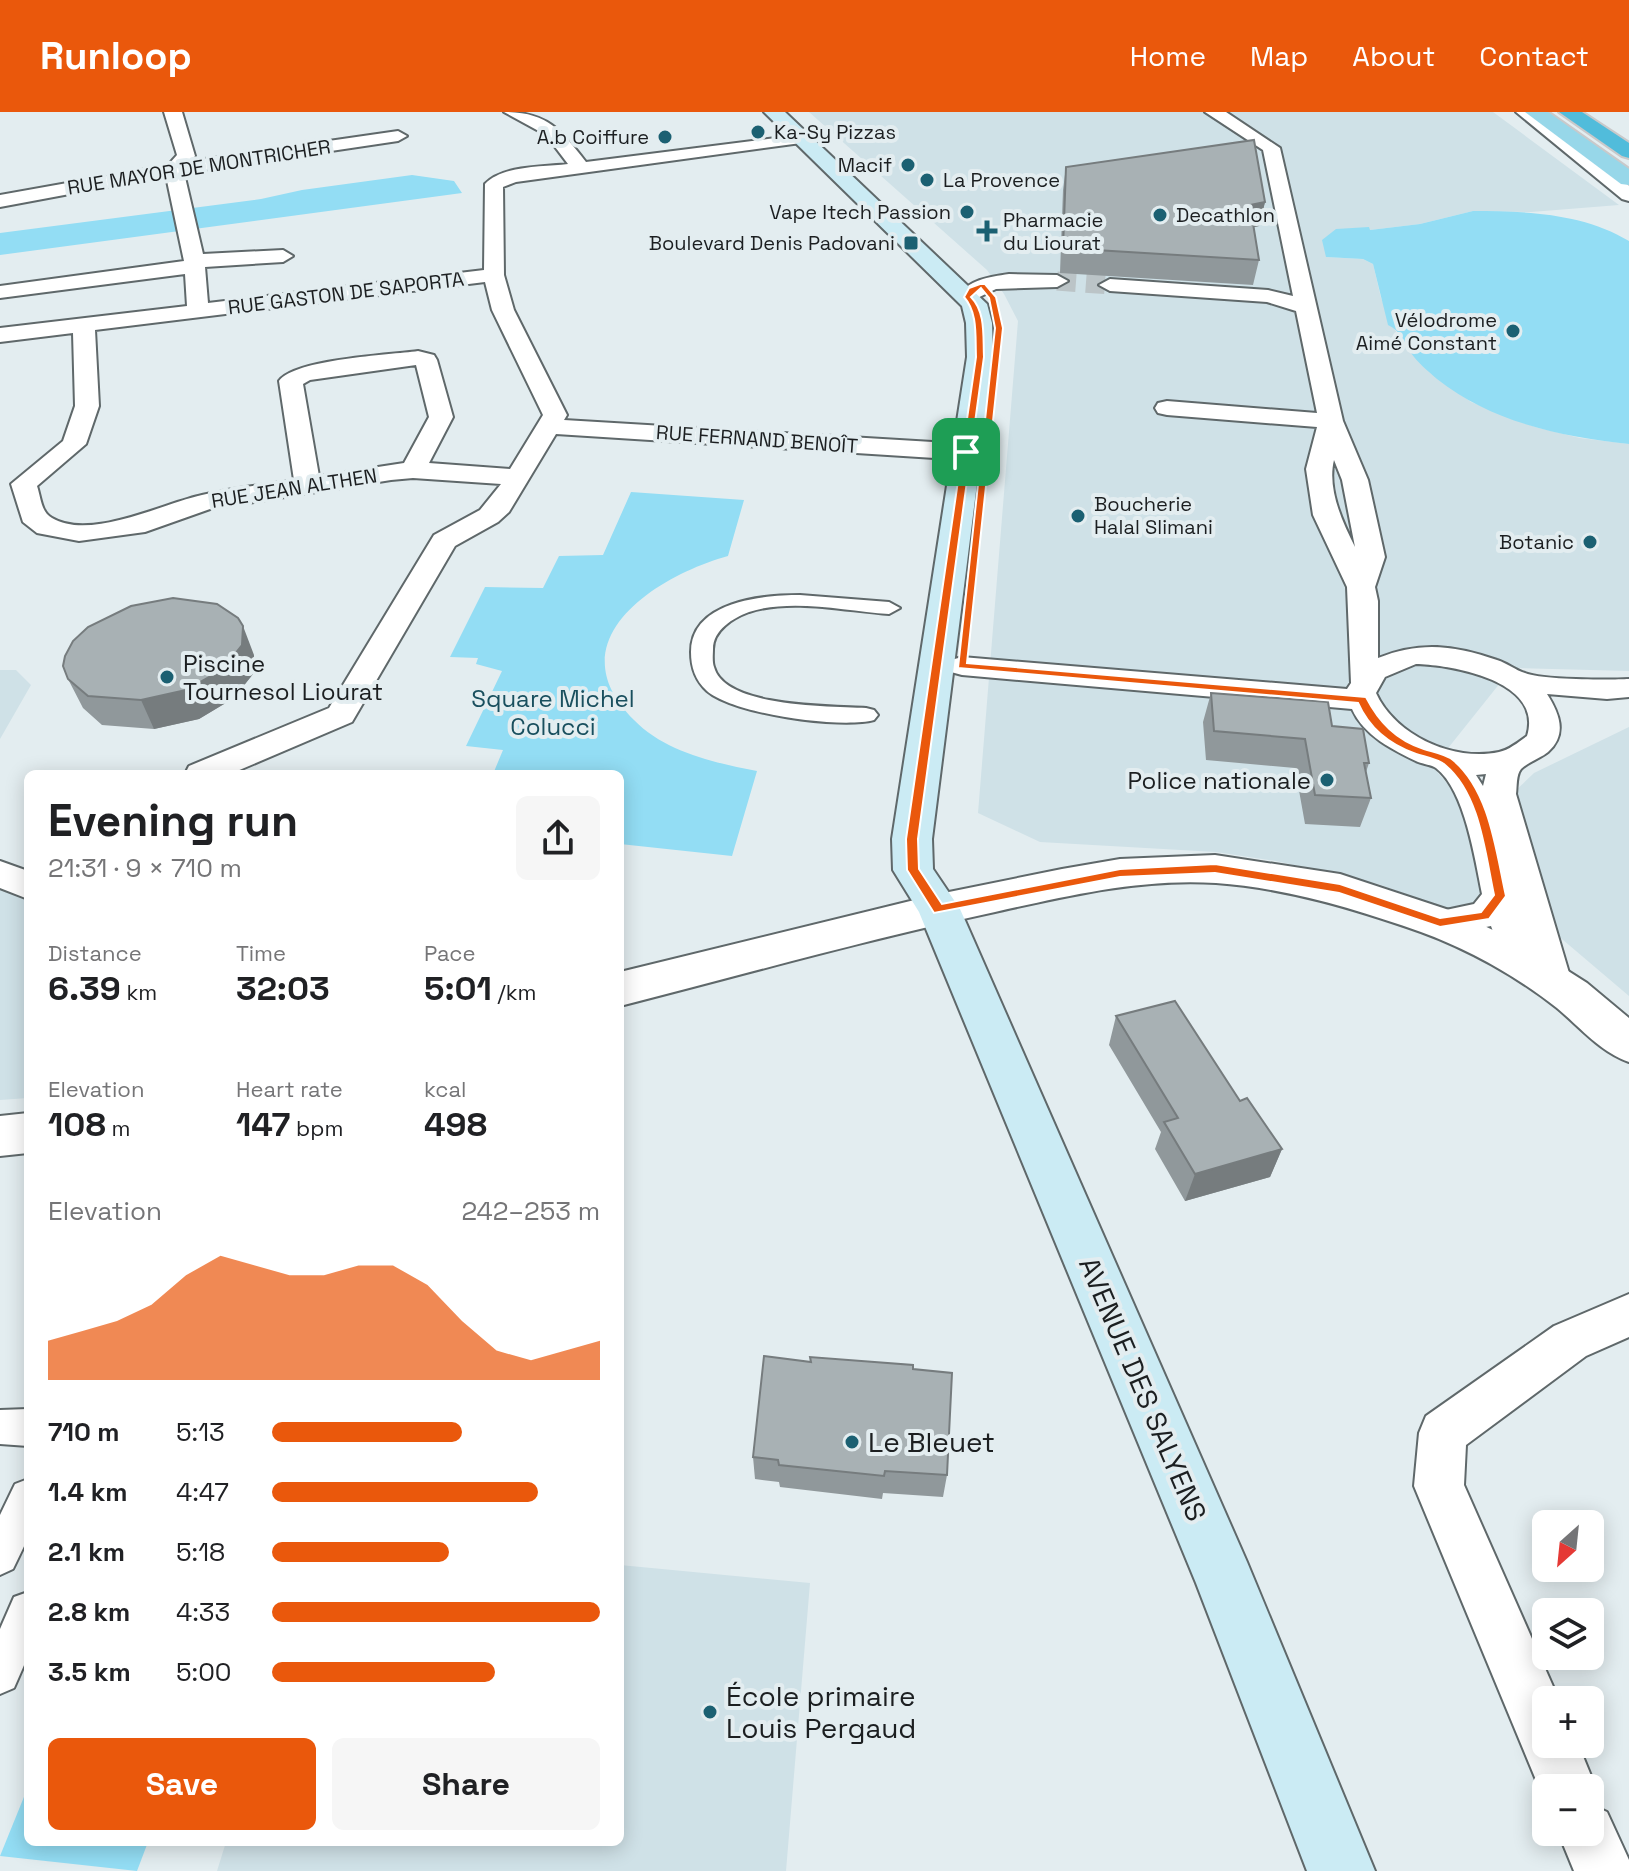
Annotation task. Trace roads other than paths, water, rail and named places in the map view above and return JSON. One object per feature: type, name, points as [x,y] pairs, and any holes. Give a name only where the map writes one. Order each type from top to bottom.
[{"type":"highway","points":[[1569,112],[1629,152]]},
{"type":"main road","points":[[774,112],[794,125],[975,291],[993,297],[999,328],[962,666],[939,841],[939,909]]},
{"type":"main road","points":[[1535,112],[1629,176]]},
{"type":"main road","points":[[939,909],[913,870],[912,839],[980,357],[975,291]]},
{"type":"main road","name":"AVENUE DES SALYENS","points":[[939,909],[1226,1583],[1341,1871]]},
{"type":"street","name":"RUE GASTON DE SAPORTA","points":[[173,112],[186,156],[174,169],[194,264],[198,311]]},
{"type":"street","points":[[513,112],[552,131],[581,168]]},
{"type":"street","points":[[1214,112],[1271,148],[1303,306],[1309,313],[1331,421],[1319,469],[1326,515],[1362,594],[1383,629],[1400,641],[1436,655],[1464,659],[1492,668],[1516,682],[1541,708],[1545,721],[1544,734],[1537,745],[1509,760],[1469,764],[1416,750],[1389,736],[1371,718],[1363,690],[1362,594]]},
{"type":"street","points":[[1525,112],[1629,195]]},
{"type":"street","points":[[210,770],[341,715],[444,541],[489,516],[500,506],[555,415],[503,310],[494,275],[494,184],[500,180],[581,168],[794,125]]},
{"type":"street","name":"RUE MAYOR DE MONTRICHER","points":[[0,201],[174,169],[398,136]]},
{"type":"street","points":[[0,292],[194,264],[283,256]]},
{"type":"street","name":"RUE GASTON DE SAPORTA","points":[[0,335],[494,275]]},
{"type":"street","points":[[975,291],[1006,281],[1051,281]]},
{"type":"street","points":[[1110,285],[1268,296],[1303,306]]},
{"type":"street","name":"RUE JEAN ALTHEN","points":[[84,327],[87,406],[74,444],[24,484],[32,516],[47,527],[79,533],[145,524],[205,502],[413,470],[517,477]]},
{"type":"street","points":[[308,485],[291,381],[304,374],[418,358],[426,360],[441,417],[413,470]]},
{"type":"street","points":[[1167,408],[1331,421]]},
{"type":"street","name":"RUE FERNAND BENOÎT","points":[[548,426],[966,452]]},
{"type":"street","points":[[866,715],[768,707],[733,697],[710,680],[703,669],[703,643],[707,633],[728,614],[765,603],[786,601],[889,608]]},
{"type":"street","points":[[1363,690],[1375,669],[1391,660],[1436,655]]},
{"type":"street","points":[[962,666],[1363,690]]},
{"type":"street","points":[[1516,682],[1607,690],[1629,688]]},
{"type":"street","points":[[1545,721],[1592,712],[1629,699]]},
{"type":"street","points":[[1447,760],[1470,788],[1487,834],[1500,896],[1537,972]]},
{"type":"street","points":[[1509,760],[1501,778],[1499,794],[1537,972]]},
{"type":"street","points":[[624,988],[939,909],[1120,873],[1215,869],[1340,889],[1440,923],[1537,972],[1629,1044]]},
{"type":"street","points":[[0,873],[24,884]]},
{"type":"street","points":[[1440,923],[1485,915],[1500,896]]},
{"type":"street","points":[[0,1136],[24,1133]]},
{"type":"street","points":[[1532,1703],[1439,1486],[1443,1433],[1570,1341],[1629,1315]]},
{"type":"street","points":[[0,1556],[24,1505]]},
{"type":"street","points":[[0,1674],[24,1620]]},
{"type":"street","points":[[1593,1846],[1604,1871]]},
{"type":"tunnel","points":[[1057,281],[1110,285]]},
{"type":"place","name":"Ka-Sy Pizzas","points":[[758,132]]},
{"type":"place","name":"A.b Coiffure","points":[[665,137]]},
{"type":"place","name":"Macif","points":[[908,165]]},
{"type":"place","name":"La Provence","points":[[927,180]]},
{"type":"place","name":"Vape Itech Passion","points":[[967,212]]},
{"type":"place","name":"Decathlon","points":[[1160,215]]},
{"type":"place","name":"Pharmacie du Liourat","points":[[987,231]]},
{"type":"place","name":"Boulevard Denis Padovani","points":[[911,243]]},
{"type":"place","name":"Vélodrome Aimé Constant","points":[[1513,331]]},
{"type":"place","name":"Boucherie Halal Slimani","points":[[1078,516]]},
{"type":"place","name":"Botanic","points":[[1590,542]]},
{"type":"place","name":"Piscine Tournesol Liourat","points":[[167,677]]},
{"type":"place","name":"Police nationale","points":[[1327,780]]},
{"type":"place","name":"Le Bleuet","points":[[852,1442]]},
{"type":"place","name":"École primaire Louis Pergaud","points":[[710,1712]]},
{"type":"park label","name":"Square Michel Colucci","points":[[553,712]]}]
